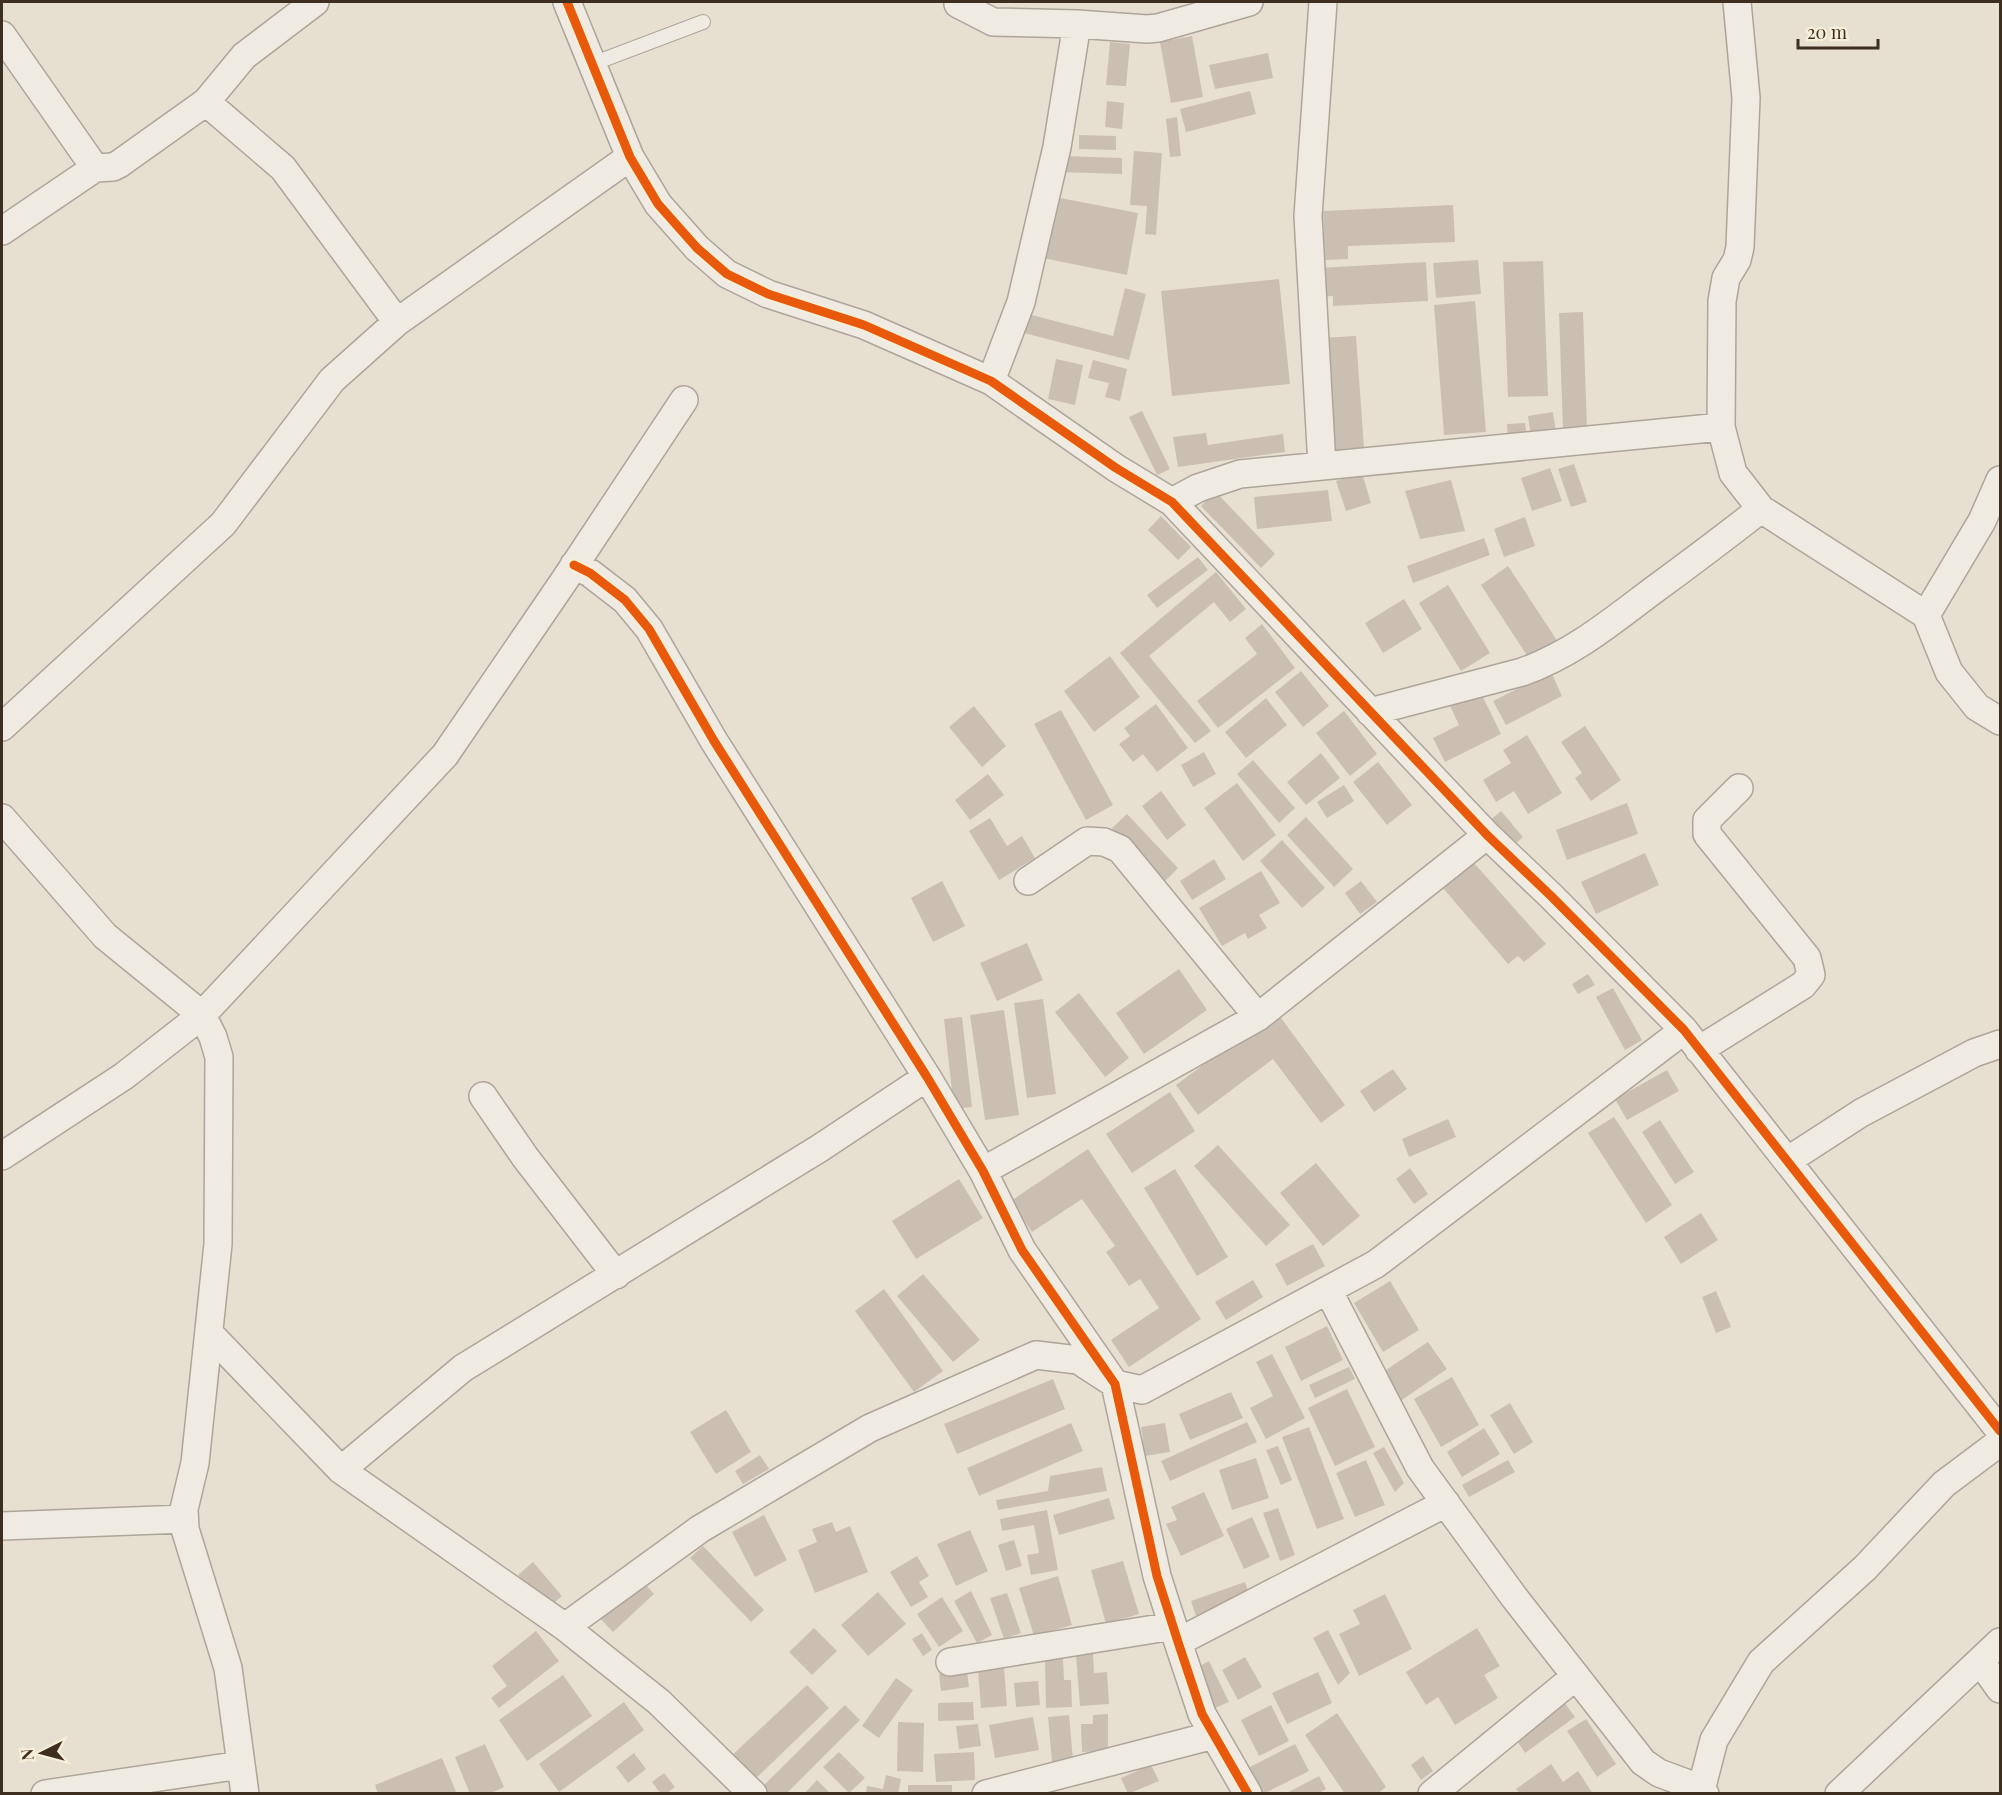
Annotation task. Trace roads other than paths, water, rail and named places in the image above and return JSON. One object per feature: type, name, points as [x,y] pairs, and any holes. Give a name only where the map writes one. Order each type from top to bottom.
[{"type":"street","points":[[2,231],[95,168],[113,167],[206,102],[244,56],[315,2]]},
{"type":"street","points":[[567,2],[630,157],[658,204],[697,248],[727,274],[768,294],[864,325],[991,381],[1116,468],[1172,502],[1487,835],[1551,896],[1691,1040],[2001,1431]]},
{"type":"street","points":[[958,4],[1077,24],[1158,28],[1249,2]]},
{"type":"street","points":[[1322,466],[1308,216],[1323,2]]},
{"type":"street","points":[[1737,2],[1746,98],[1740,248],[1737,261],[1726,278],[1722,301],[1721,427],[1733,473],[1761,509],[1926,615],[1949,672],[1977,707],[2001,721]]},
{"type":"street","points":[[991,381],[1022,302],[1057,147],[1077,24]]},
{"type":"street","points":[[2,35],[95,168]]},
{"type":"street","points":[[206,102],[283,168],[397,322]]},
{"type":"street","points":[[2,727],[223,524],[332,380],[397,322],[630,157]]},
{"type":"street","points":[[2,1156],[124,1076],[202,1015],[445,754],[684,400]]},
{"type":"street","points":[[1172,502],[1198,488],[1240,474],[1721,427]]},
{"type":"street","points":[[1926,615],[1982,520],[2001,480]]},
{"type":"street","points":[[1370,712],[1522,672],[1544,664],[1565,653],[1637,603],[1761,509]]},
{"type":"street","points":[[574,565],[590,573],[625,600],[649,629],[714,741],[927,1077],[983,1171],[1022,1250],[1115,1384],[1157,1576],[1202,1714],[1248,1794]]},
{"type":"street","points":[[565,1627],[700,1529],[870,1428],[1036,1355],[1078,1360],[1115,1384],[1142,1390],[1377,1264],[1691,1040],[1803,985],[1811,975],[1807,958],[1707,834],[1707,820],[1719,805],[1739,788]]},
{"type":"street","points":[[2,818],[105,936],[202,1015],[213,1037],[219,1057],[218,1244],[195,1463],[184,1518],[185,1529],[228,1668],[245,1794]]},
{"type":"street","points":[[983,1171],[1258,1017],[1487,835]]},
{"type":"street","points":[[1028,881],[1087,841],[1104,842],[1120,849],[1258,1017]]},
{"type":"street","points":[[1786,1161],[1861,1113],[1974,1053],[2001,1044]]},
{"type":"street","points":[[341,1470],[463,1368],[820,1148],[927,1077]]},
{"type":"street","points":[[483,1096],[525,1157],[616,1275]]},
{"type":"street","points":[[1328,1290],[1420,1468],[1514,1596],[1644,1762],[1659,1773],[1702,1792],[1714,1740],[1761,1662],[1865,1568],[1944,1484],[2001,1442]]},
{"type":"street","points":[[209,1333],[341,1470],[565,1627],[659,1702],[753,1794]]},
{"type":"street","points":[[950,1662],[1176,1634],[1446,1503]]},
{"type":"street","points":[[2,1526],[184,1518]]},
{"type":"street","points":[[1839,1794],[2001,1642]]},
{"type":"street","points":[[1980,1661],[2001,1689]]},
{"type":"street","points":[[1432,1794],[1576,1676]]},
{"type":"street","points":[[986,1794],[1214,1735]]},
{"type":"street","points":[[45,1794],[241,1765]]},
{"type":"lane","points":[[592,64],[703,22]]}]
